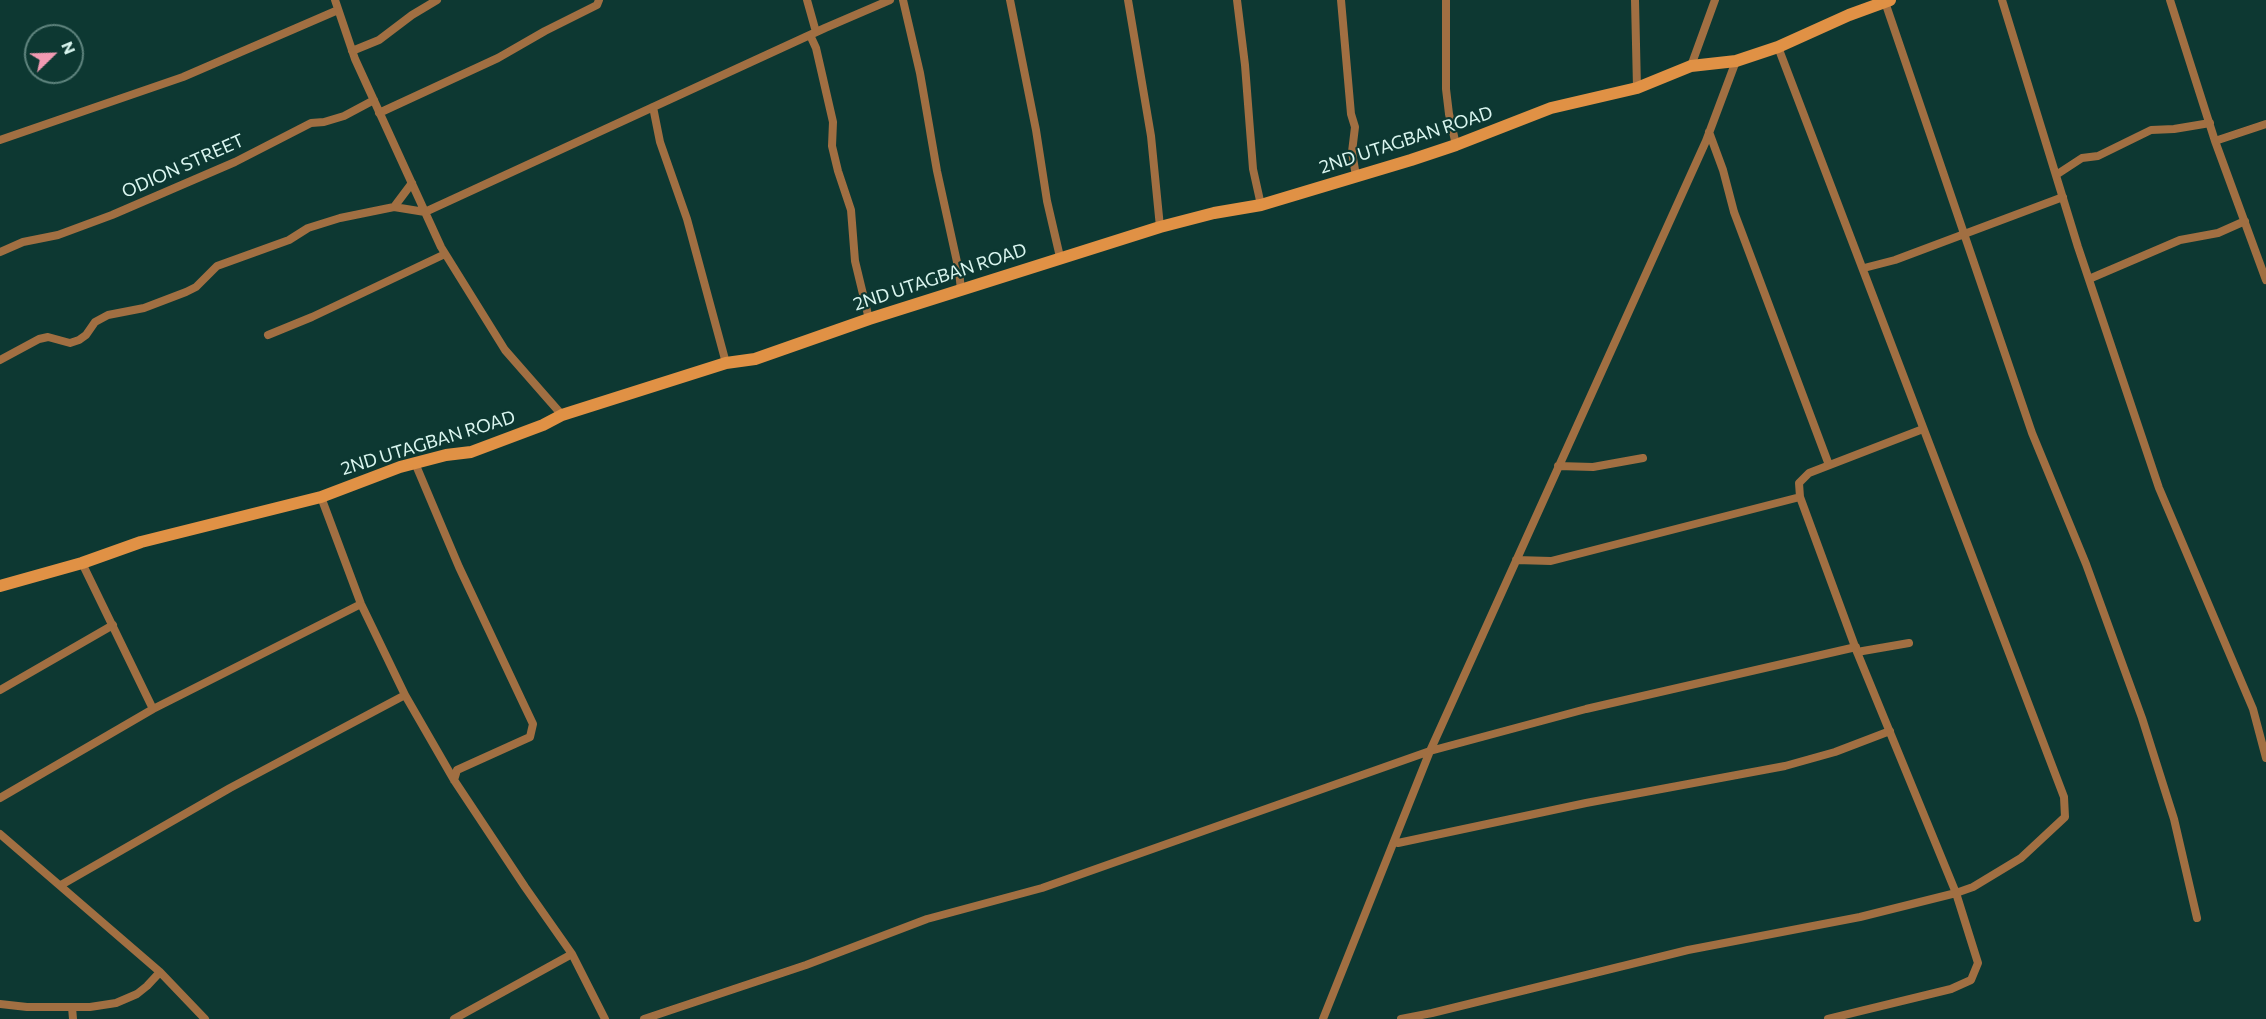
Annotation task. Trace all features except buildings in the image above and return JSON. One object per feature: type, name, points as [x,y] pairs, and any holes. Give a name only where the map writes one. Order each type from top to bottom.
[{"type":"street","points":[[335,0],[352,51],[379,113],[424,212],[446,254],[506,350],[562,415]]},
{"type":"street","points":[[352,51],[380,39],[437,0]]},
{"type":"street","points":[[379,113],[498,58],[597,5],[599,0]]},
{"type":"street","points":[[807,0],[833,122],[832,146],[852,210],[855,261],[868,319]]},
{"type":"street","points":[[0,360],[48,337],[70,343],[79,340],[86,335],[95,322],[108,315],[144,308],[186,292],[196,287],[217,266],[289,240],[308,228],[340,218],[393,207],[424,212],[813,33],[890,0]]},
{"type":"street","points":[[903,0],[920,73],[961,291]]},
{"type":"street","points":[[1010,0],[1036,130],[1047,201],[1060,257]]},
{"type":"street","points":[[1128,0],[1151,136],[1160,227]]},
{"type":"street","points":[[1237,0],[1245,64],[1253,169],[1261,205]]},
{"type":"street","points":[[1341,0],[1351,114],[1355,127],[1352,152],[1356,176]]},
{"type":"street","points":[[1446,0],[1446,89],[1456,145]]},
{"type":"street","points":[[1635,0],[1637,88]]},
{"type":"street","points":[[1691,66],[1715,0]]},
{"type":"street","points":[[2002,0],[2089,279],[2159,488],[2253,709],[2266,758]]},
{"type":"street","points":[[2170,0],[2215,141],[2266,280]]},
{"type":"street","points":[[1888,1],[2032,433],[2086,564],[2142,718],[2174,819],[2197,918]]},
{"type":"street","name":"2ND UTAGBAN ROAD","points":[[0,586],[82,563],[141,542],[321,497],[378,474],[415,463],[471,452],[543,425],[562,415],[726,363],[755,359],[868,319],[961,291],[1060,257],[1214,213],[1261,205],[1456,145],[1551,108],[1637,88],[1691,66],[1736,60],[1778,47],[1888,1]]},
{"type":"street","points":[[0,140],[183,77],[338,10]]},
{"type":"street","points":[[1401,1019],[1688,950],[1860,917],[1956,893],[1974,887],[2021,858],[2065,817],[2064,797],[1778,47]]},
{"type":"street","points":[[1323,1019],[1430,751],[1709,132],[1736,60]]},
{"type":"street","name":"ODION STREET","points":[[0,252],[23,242],[58,235],[112,215],[235,162],[311,123],[344,116],[374,100]]},
{"type":"street","points":[[653,107],[660,142],[687,219],[726,363]]},
{"type":"street","points":[[2056,175],[2082,158],[2098,156],[2151,130],[2210,123]]},
{"type":"street","points":[[2215,141],[2266,124]]},
{"type":"street","points":[[1709,132],[1723,170],[1734,212],[1829,465]]},
{"type":"street","points":[[393,207],[411,183]]},
{"type":"street","points":[[1864,267],[1895,260],[2063,197]]},
{"type":"street","points":[[2089,279],[2180,240],[2218,233],[2245,221]]},
{"type":"street","points":[[268,335],[312,317],[446,254]]},
{"type":"street","points":[[1828,1019],[1951,989],[1971,980],[1978,963],[1956,893],[1856,649],[1800,497],[1799,483],[1809,473],[1923,429]]},
{"type":"street","points":[[1558,466],[1593,467],[1643,458]]},
{"type":"street","points":[[415,463],[459,567],[533,724],[530,737],[457,770],[454,780]]},
{"type":"street","points":[[321,497],[361,604],[405,695],[454,780],[572,954],[605,1019]]},
{"type":"street","points":[[1516,560],[1551,561],[1800,497]]},
{"type":"street","points":[[82,563],[153,709]]},
{"type":"street","points":[[0,798],[153,709],[361,604]]},
{"type":"street","points":[[0,690],[113,625]]},
{"type":"street","points":[[644,1019],[806,965],[927,918],[1042,888],[1430,751],[1586,709],[1856,649],[1910,643]]},
{"type":"street","points":[[61,885],[230,788],[405,695]]},
{"type":"street","points":[[1398,843],[1586,803],[1785,766],[1835,753],[1890,732]]},
{"type":"street","points":[[0,834],[160,972],[204,1018]]},
{"type":"street","points":[[454,1019],[572,954]]},
{"type":"street","points":[[0,1004],[27,1007],[90,1007],[129,998],[147,986],[160,972]]},
{"type":"street","points":[[72,1007],[73,1019]]}]
